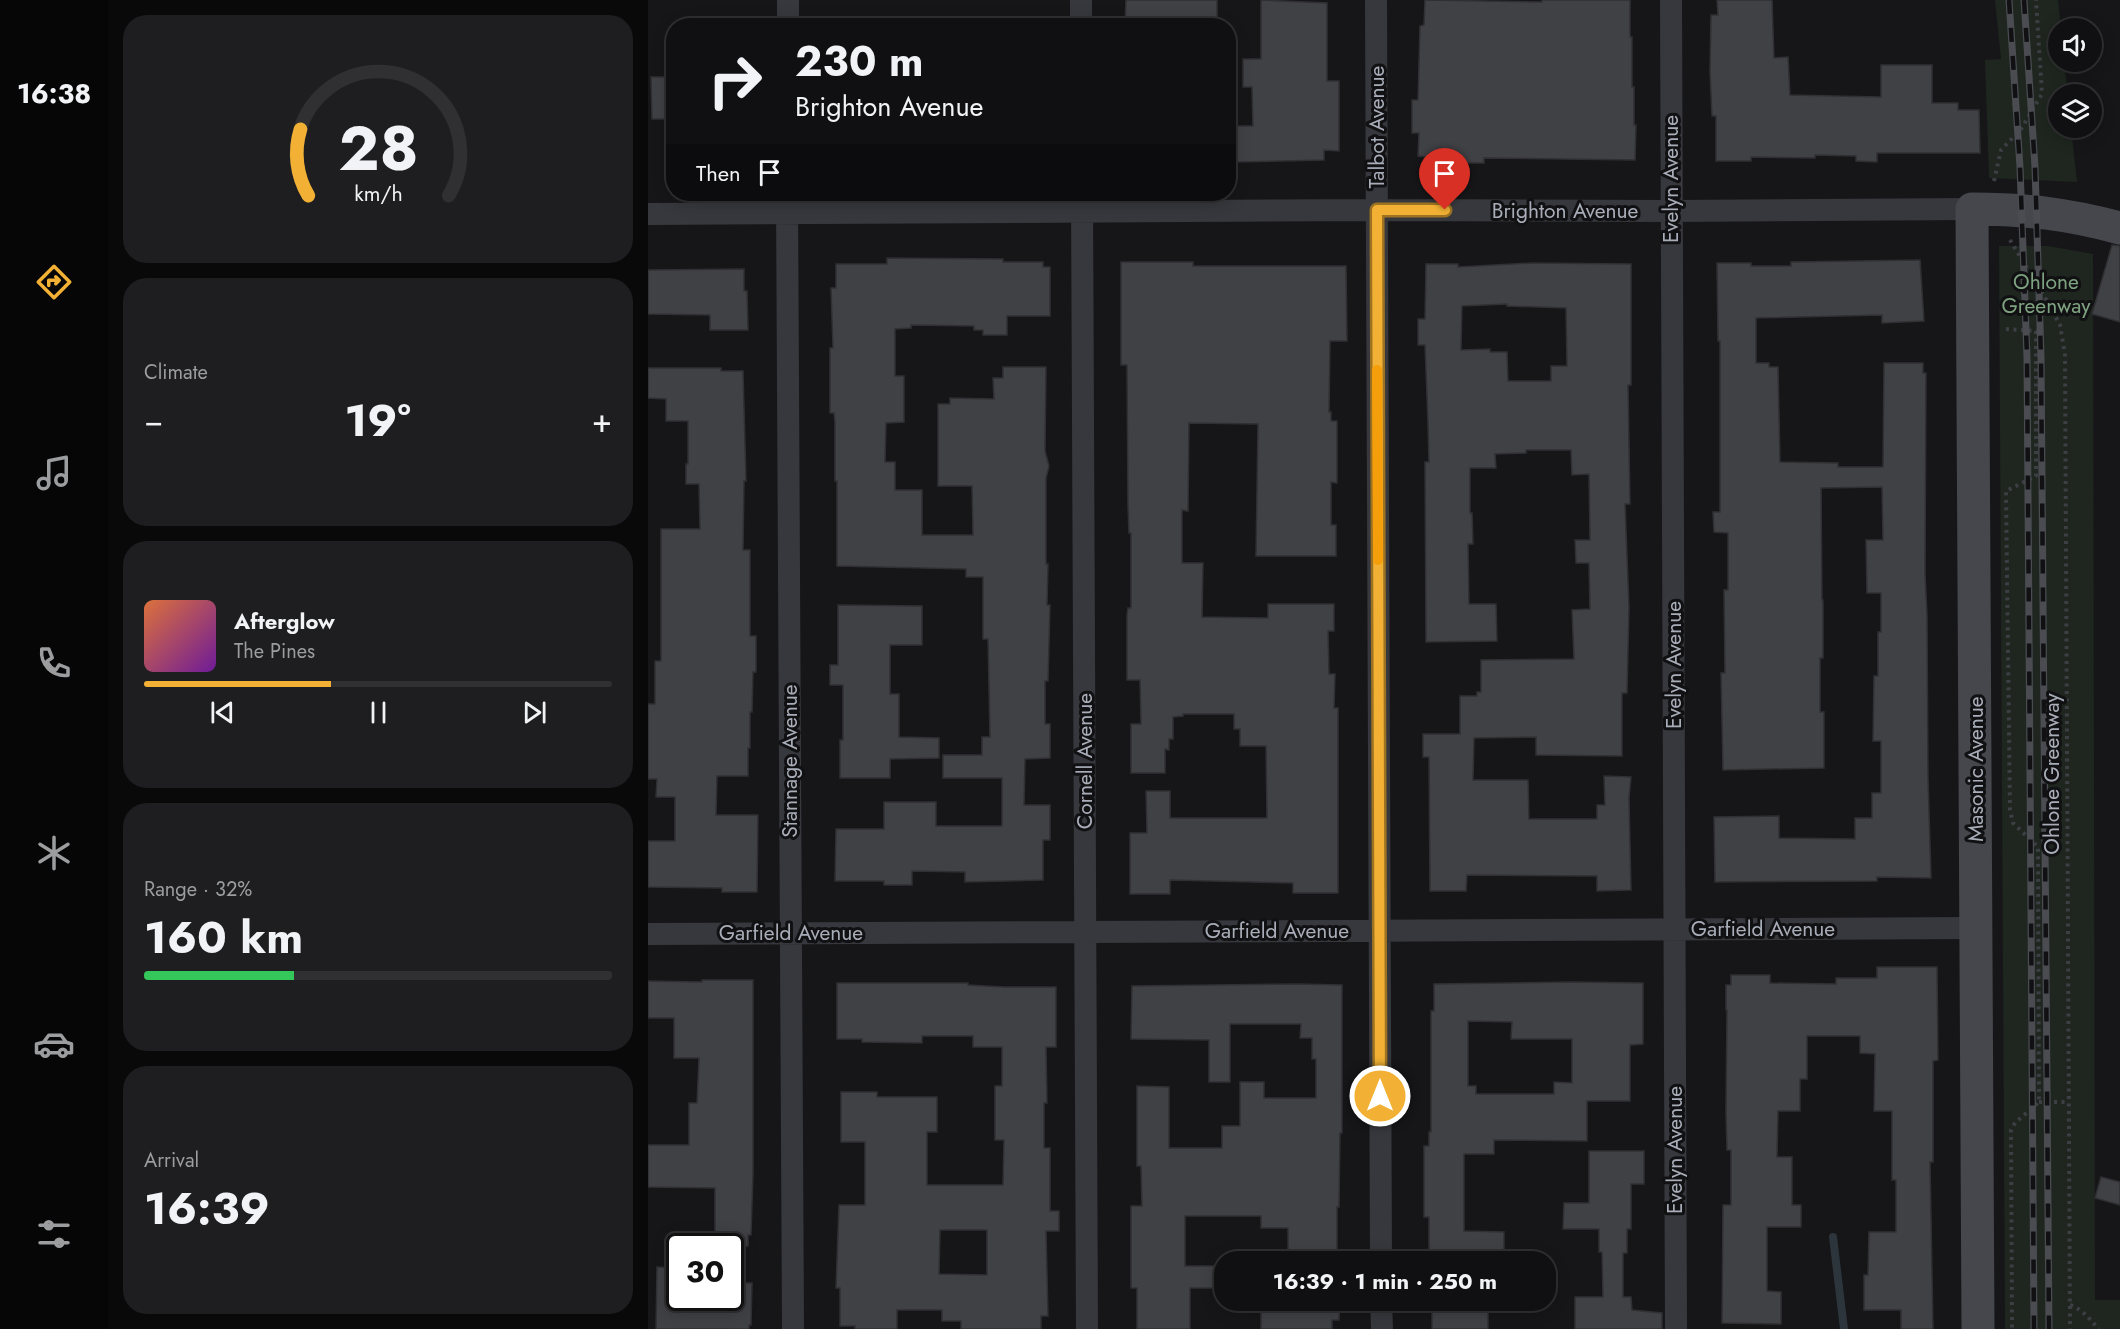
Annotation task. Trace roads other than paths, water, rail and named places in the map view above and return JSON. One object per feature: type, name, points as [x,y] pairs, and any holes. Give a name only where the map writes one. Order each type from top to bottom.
[{"type":"street","points":[[788,0],[788,18]]},
{"type":"street","points":[[1081,0],[1081,18]]},
{"type":"street","name":"Talbot Avenue","points":[[1376,0],[1381,1251]]},
{"type":"street","name":"Evelyn Avenue","points":[[1671,0],[1676,1329]]},
{"type":"street","name":"Brighton Avenue","points":[[648,214],[787,203],[1082,203],[1377,210],[1985,209],[2061,214],[2120,228]]},
{"type":"street","name":"Stannage Avenue","points":[[787,203],[793,1329]]},
{"type":"street","name":"Cornell Avenue","points":[[1082,203],[1087,1329]]},
{"type":"street","name":"Masonic Avenue","points":[[1978,1329],[1977,928],[1985,209]]},
{"type":"street","name":"Garfield Avenue","points":[[648,934],[1977,928]]},
{"type":"street","points":[[1382,1311],[1382,1329]]},
{"type":"waterway","points":[[1833,1237],[1844,1329]]},
{"type":"railway","points":[[2009,0],[2020,167],[2027,357],[2034,1329]]},
{"type":"railway","points":[[2024,0],[2035,167],[2041,357],[2049,1329]]},
{"type":"park label","name":"Ohlone Greenway","points":[[2046,294]]}]
